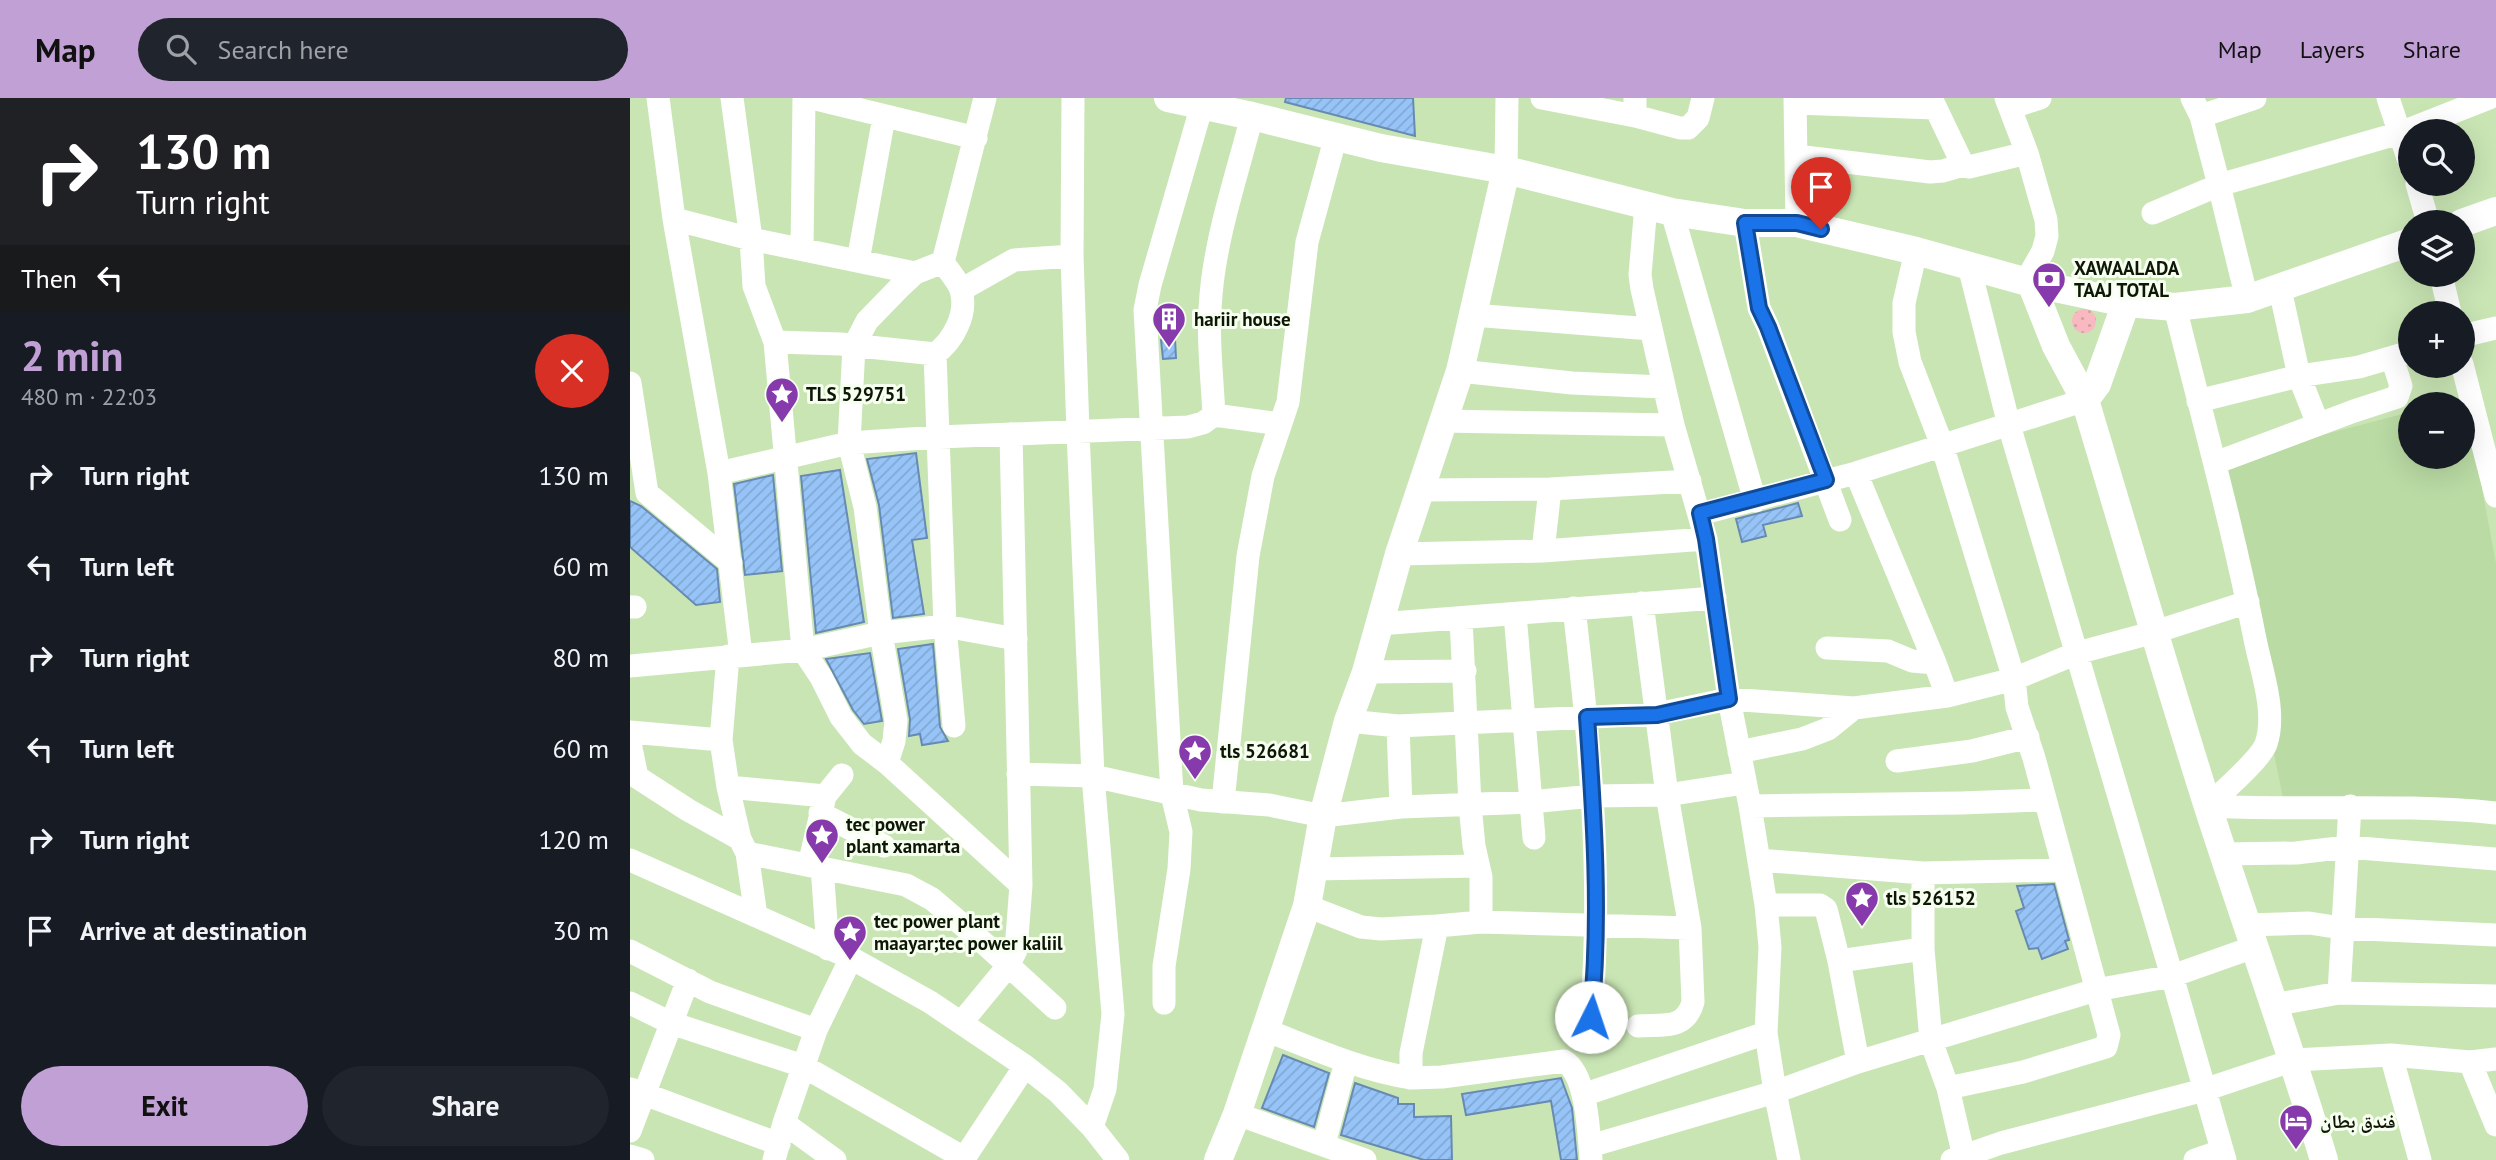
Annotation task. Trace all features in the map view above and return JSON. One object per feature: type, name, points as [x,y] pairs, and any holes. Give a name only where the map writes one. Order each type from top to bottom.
[{"type":"main road","points":[[1168,98],[1202,105],[1269,112],[1336,136],[1381,148],[1506,170],[1659,208],[1745,223],[1797,223],[1916,251],[2029,282],[2126,303],[2175,307],[2247,299],[2398,246]]},
{"type":"main road","points":[[1218,1160],[1237,1114],[1307,906],[1323,816],[1348,721],[1366,672],[1399,554],[1460,371],[1506,170]]},
{"type":"main road","points":[[2475,218],[2496,211]]},
{"type":"main road","points":[[2029,282],[2056,346],[2085,400],[2208,806],[2273,1005],[2294,1060],[2324,1160]]},
{"type":"main road","points":[[2085,400],[2097,384],[2126,303]]},
{"type":"street","points":[[659,98],[674,219],[719,473],[731,563],[734,656],[721,740],[728,787],[744,846],[756,916]]},
{"type":"street","points":[[732,98],[751,239],[755,291],[775,342],[803,650],[851,731],[862,744],[887,763],[1021,885]]},
{"type":"street","points":[[802,248],[804,98]]},
{"type":"street","points":[[812,98],[976,138]]},
{"type":"street","points":[[775,342],[935,354],[947,345],[953,336],[961,310],[961,290],[943,262],[985,98]]},
{"type":"street","points":[[1073,98],[1072,256],[1093,776],[1113,1014],[1105,1089],[1092,1127]]},
{"type":"street","points":[[1506,170],[1507,98]]},
{"type":"street","points":[[1542,98],[1635,107],[1680,128],[1688,128],[1698,118],[1703,98]]},
{"type":"street","points":[[2029,282],[2043,251],[2047,236],[2046,220],[2027,153],[2008,103],[2040,98]]},
{"type":"street","points":[[2247,299],[2220,185],[2196,107],[2255,98]]},
{"type":"street","points":[[2388,98],[2398,127]]},
{"type":"street","points":[[2436,119],[2489,98]]},
{"type":"street","points":[[1797,223],[1795,101],[1933,103],[1963,165]]},
{"type":"street","points":[[1164,1003],[1164,966],[1179,869],[1181,832],[1172,794],[1145,310],[1202,105]]},
{"type":"street","points":[[1214,415],[1209,330],[1211,293],[1221,234],[1269,112]]},
{"type":"street","points":[[858,261],[884,117]]},
{"type":"street","points":[[2153,214],[2220,185],[2398,134]]},
{"type":"street","points":[[1234,802],[1248,556],[1263,476],[1289,402],[1307,242],[1336,136]]},
{"type":"street","points":[[1796,156],[1930,172],[1963,165],[1969,167],[2027,153]]},
{"type":"street","points":[[1659,208],[1640,275],[1663,387],[1706,539],[1729,699],[1766,905],[1770,947],[1766,1033],[1789,1160]]},
{"type":"street","points":[[1659,208],[1755,500]]},
{"type":"street","points":[[674,219],[751,239],[915,273]]},
{"type":"street","points":[[1745,223],[1759,308],[1840,520]]},
{"type":"street","points":[[1916,251],[1904,303],[1904,332],[1910,362],[1942,445],[2014,679],[2017,707],[2028,737],[2109,1035],[2106,1048],[2023,1072],[1948,1088]]},
{"type":"street","points":[[961,290],[1014,260],[1072,256]]},
{"type":"street","points":[[887,763],[894,741],[896,721],[881,634],[865,507],[849,443],[854,346],[867,321],[915,273],[943,262]]},
{"type":"street","points":[[1969,266],[2009,425],[2223,1156],[2195,1160]]},
{"type":"street","points":[[2280,289],[2299,376],[2318,424]]},
{"type":"street","points":[[2175,307],[2248,602],[2269,706],[2269,732],[2265,746],[2208,806]]},
{"type":"street","points":[[1473,315],[1651,329]]},
{"type":"street","points":[[2475,333],[2496,328]]},
{"type":"street","points":[[935,354],[945,626],[954,726]]},
{"type":"street","points":[[2198,401],[2299,376],[2360,367],[2398,356]]},
{"type":"street","points":[[1460,371],[1573,383],[1663,387]]},
{"type":"street","points":[[2215,463],[2397,397],[2400,378]]},
{"type":"street","points":[[2466,378],[2496,496]]},
{"type":"street","points":[[630,383],[639,488],[731,563]]},
{"type":"street","points":[[1700,513],[1856,472],[2085,400]]},
{"type":"street","points":[[719,473],[849,443],[1188,426],[1203,423],[1214,415],[1280,424]]},
{"type":"street","points":[[1443,421],[1673,425]]},
{"type":"street","points":[[961,1023],[1008,966],[1017,948],[1021,885],[1011,434]]},
{"type":"street","points":[[1856,472],[1947,696]]},
{"type":"street","points":[[1421,490],[1550,489],[1690,481]]},
{"type":"street","points":[[1543,551],[1550,489]]},
{"type":"street","points":[[1399,554],[1543,551],[1706,539]]},
{"type":"street","points":[[1379,624],[1715,598]]},
{"type":"street","points":[[1348,721],[1398,726],[1657,715],[1729,699],[1854,709],[1947,696],[2014,679],[2077,653],[2155,632],[2248,602]]},
{"type":"street","points":[[1637,1026],[1675,1024],[1690,1012],[1693,1002],[1690,928],[1667,795],[1642,603]]},
{"type":"street","points":[[1574,608],[1593,796],[1595,926],[1591,1017]]},
{"type":"street","points":[[1515,614],[1534,838]]},
{"type":"street","points":[[1461,619],[1470,805],[1481,877],[1481,922]]},
{"type":"street","points":[[630,666],[803,650],[881,634],[945,626],[1016,639]]},
{"type":"street","points":[[1827,648],[1888,651],[1912,661],[1935,663]]},
{"type":"street","points":[[1366,672],[1465,671]]},
{"type":"street","points":[[1739,752],[1802,740],[1828,729],[1854,709]]},
{"type":"street","points":[[1398,726],[1401,807]]},
{"type":"street","points":[[630,732],[721,740]]},
{"type":"street","points":[[1897,761],[1972,751],[2028,737]]},
{"type":"street","points":[[630,743],[634,776],[744,846],[816,866],[906,885],[932,899],[1055,1008]]},
{"type":"street","points":[[1018,774],[1093,776],[1172,794],[1269,805],[1323,816],[1401,807],[1530,802],[1593,796],[1667,795],[1744,783]]},
{"type":"street","points":[[828,949],[816,866],[823,805],[842,775]]},
{"type":"street","points":[[728,787],[823,805],[884,846]]},
{"type":"street","points":[[1750,806],[2044,800]]},
{"type":"street","points":[[2208,806],[2264,809],[2350,806],[2459,809],[2496,813]]},
{"type":"street","points":[[2339,993],[2350,806]]},
{"type":"street","points":[[2224,854],[2296,853],[2347,847],[2496,859]]},
{"type":"street","points":[[630,860],[851,958],[930,1002],[1025,1066],[1058,1092],[1092,1127],[1118,1160]]},
{"type":"street","points":[[1759,860],[1923,873],[2063,870]]},
{"type":"street","points":[[1314,869],[1478,866]]},
{"type":"street","points":[[1923,873],[1923,949],[1931,1041],[1948,1088],[1958,1158],[2001,1143],[2204,1090],[2294,1060],[2391,1055],[2470,1062],[2496,1059]]},
{"type":"street","points":[[1766,905],[1824,906],[1839,961],[1858,1062]]},
{"type":"street","points":[[1307,906],[1361,928],[1481,922],[1690,928]]},
{"type":"street","points":[[1265,1030],[1346,1062],[1411,1078],[1442,1077],[1564,1061],[1571,1065],[1584,1095],[1590,1153],[1858,1062],[2096,990],[2172,976],[2250,936],[2309,923],[2341,928],[2496,935]]},
{"type":"street","points":[[1411,1078],[1411,1053],[1437,926]]},
{"type":"street","points":[[1839,961],[1923,949]]},
{"type":"street","points":[[630,951],[709,992],[816,1030]]},
{"type":"street","points":[[779,1143],[816,1030],[851,958]]},
{"type":"street","points":[[630,1130],[637,1091],[671,1023],[688,980]]},
{"type":"street","points":[[2273,1005],[2339,993],[2496,996]]},
{"type":"street","points":[[630,1003],[671,1023],[803,1066],[963,1159],[1025,1066]]},
{"type":"street","points":[[1584,1095],[1766,1033]]},
{"type":"street","points":[[2391,1055],[2420,1160]]},
{"type":"street","points":[[1324,1144],[1346,1062]]},
{"type":"street","points":[[2470,1062],[2496,1125]]},
{"type":"street","points":[[637,1091],[779,1143],[835,1160]]},
{"type":"street","points":[[1237,1114],[1365,1160]]},
{"type":"street","points":[[630,1156],[643,1160]]},
{"type":"shaded area","points":[[2084,309],[2092,313],[2096,321],[2092,329],[2084,333],[2076,329],[2072,321],[2076,313]]},
{"type":"shaded area","points":[[2398,415],[2398,469],[2475,469],[2475,451],[2496,563],[2496,806],[2284,803],[2215,463]]},
{"type":"building","points":[[1286,98],[1413,98],[1415,136],[1285,102]]},
{"type":"building","name":"hariir house","points":[[1175,339],[1176,358],[1163,359],[1161,340]]},
{"type":"building","points":[[916,453],[927,538],[912,540],[924,614],[893,618],[879,505],[867,459]]},
{"type":"building","points":[[840,470],[864,622],[816,633],[801,476]]},
{"type":"building","points":[[773,475],[782,571],[745,575],[734,484]]},
{"type":"building","points":[[630,501],[641,506],[717,569],[720,602],[696,605],[630,547]]},
{"type":"building","points":[[1798,503],[1802,516],[1763,525],[1766,536],[1742,542],[1736,519]]},
{"type":"building","points":[[933,644],[940,727],[948,741],[922,745],[920,734],[909,736],[910,719],[898,649]]},
{"type":"building","points":[[870,653],[882,721],[864,724],[853,710],[826,659]]},
{"type":"building","points":[[2054,884],[2069,940],[2065,941],[2068,949],[2042,959],[2038,948],[2029,949],[2016,911],[2024,908],[2017,886]]},
{"type":"building","points":[[1283,1055],[1329,1073],[1314,1127],[1262,1108]]},
{"type":"building","points":[[1561,1078],[1572,1108],[1577,1160],[1561,1160],[1551,1101],[1466,1115],[1462,1094]]},
{"type":"building","points":[[1355,1083],[1398,1098],[1398,1104],[1414,1104],[1414,1117],[1451,1116],[1452,1160],[1424,1160],[1341,1135]]},
{"type":"place","name":"XAWAALADA TAAJ TOTAL","points":[[2049,309]]},
{"type":"place","name":"hariir house","points":[[1169,349]]},
{"type":"place","name":"TLS 529751","points":[[782,424]]},
{"type":"place","name":"tls 526681","points":[[1195,781]]},
{"type":"place","name":"tec power plant xamarta","points":[[822,865]]},
{"type":"place","name":"tls 526152","points":[[1862,928]]},
{"type":"place","name":"tec power plant maayar;tec power kaliil","points":[[850,962]]},
{"type":"place","name":"فندق بطان","points":[[2296,1151]]},
{"type":"route","points":[[1591,1017],[1595,926],[1593,796],[1587,717],[1657,715],[1729,699],[1700,513],[1826,480],[1759,308],[1745,223],[1797,223],[1821,229]]}]
